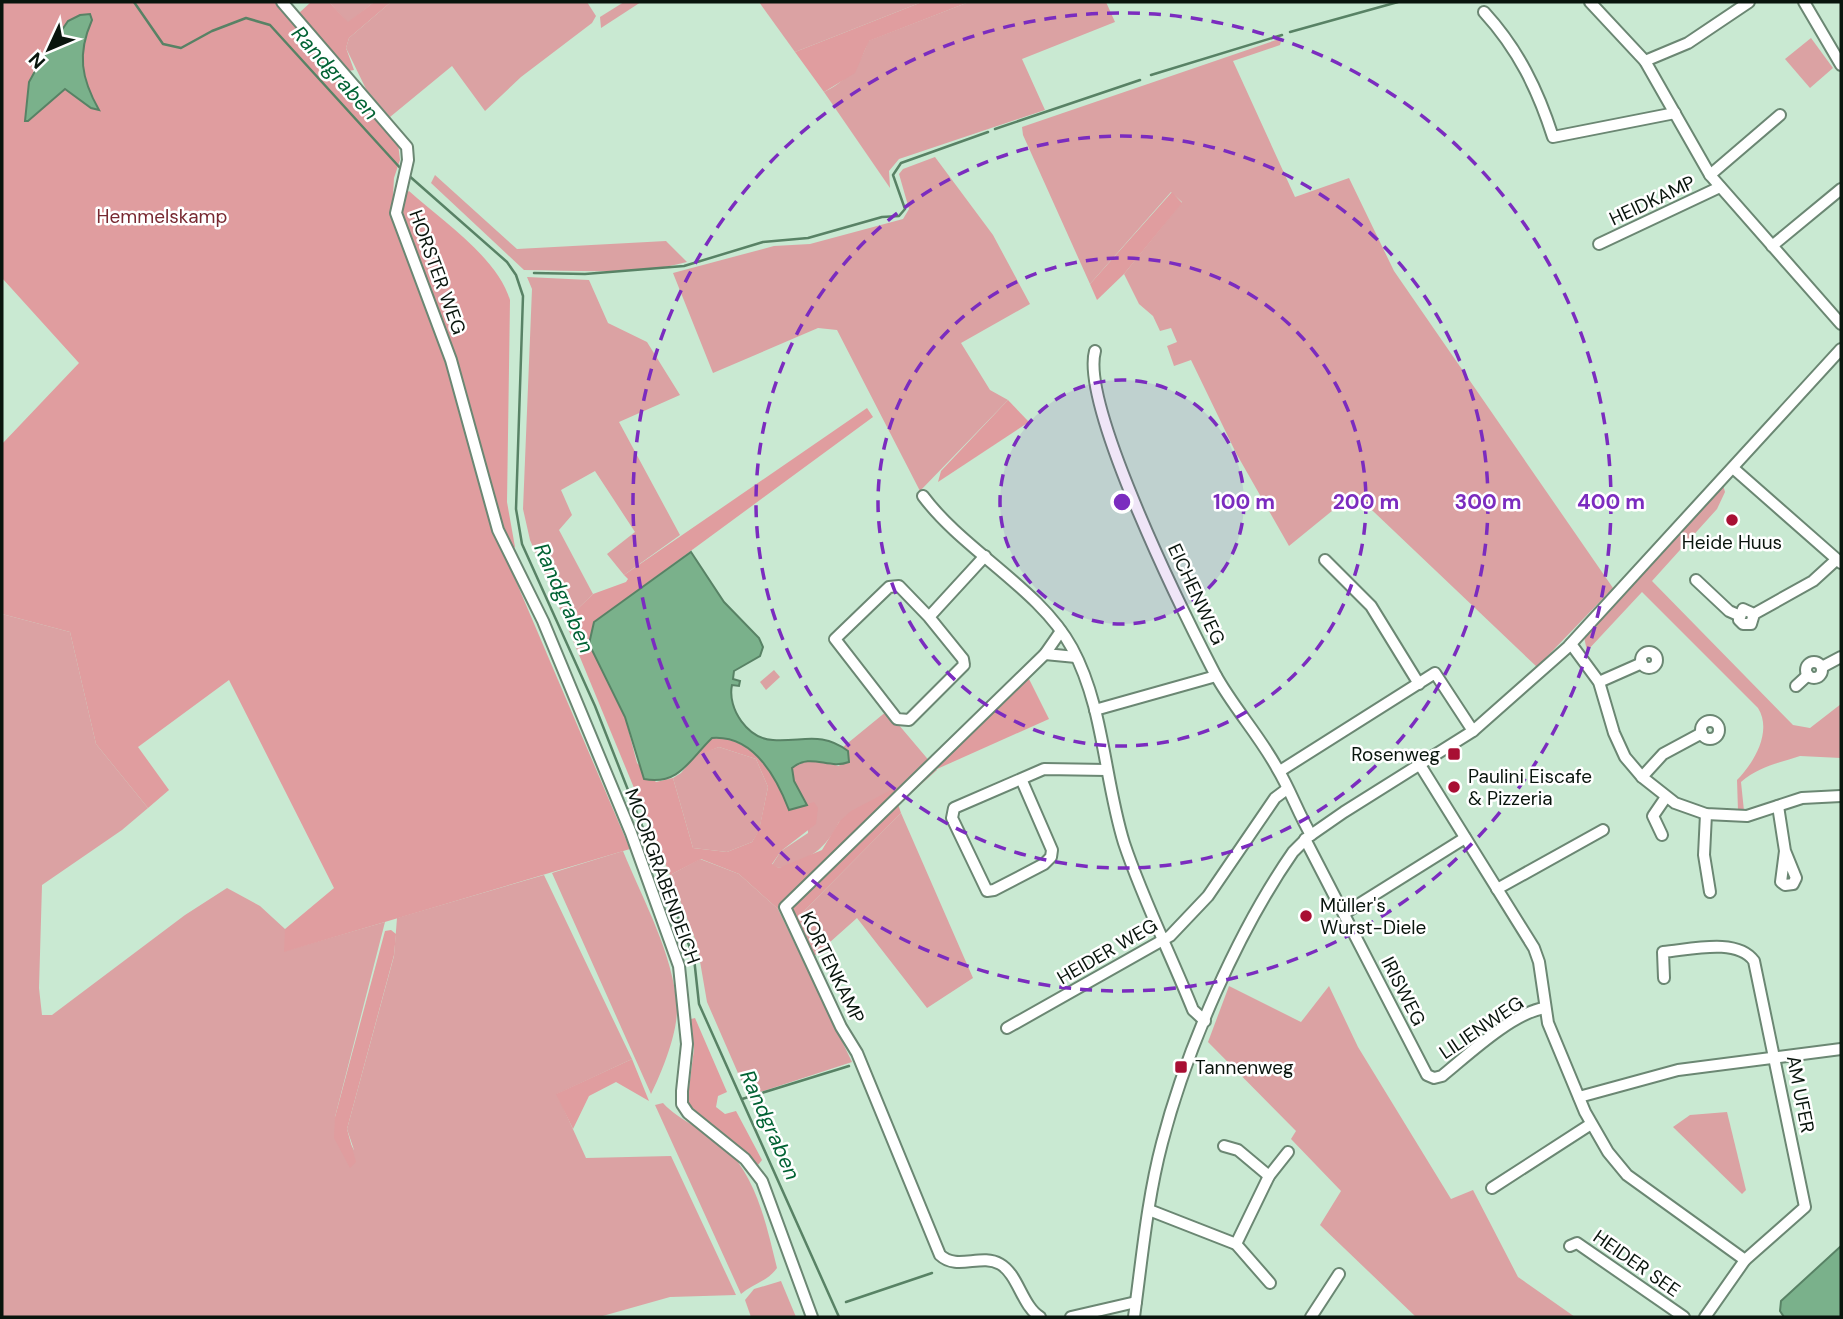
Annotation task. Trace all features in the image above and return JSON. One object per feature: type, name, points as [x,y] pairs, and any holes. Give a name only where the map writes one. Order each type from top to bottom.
[{"type":"street","name":"HORSTER WEG","points":[[282,2],[407,148],[408,160],[396,213],[451,360],[494,518],[508,551]]},
{"type":"street","points":[[1590,2],[1645,61],[1710,175],[1841,324]]},
{"type":"street","points":[[1645,61],[1688,43],[1749,2]]},
{"type":"street","points":[[1804,2],[1841,65]]},
{"type":"street","points":[[1484,12],[1502,32],[1536,85],[1553,137],[1675,113]]},
{"type":"street","points":[[1710,175],[1780,115]]},
{"type":"street","name":"HEIDKAMP","points":[[1599,244],[1720,187]]},
{"type":"street","points":[[1772,246],[1841,189]]},
{"type":"street","points":[[1134,1317],[1162,1142],[1205,1021],[1284,865],[1308,837],[1473,731],[1571,645],[1841,349]]},
{"type":"street","name":"EICHENWEG","points":[[1095,352],[1092,361],[1101,404],[1121,473],[1216,676],[1280,771],[1308,837]]},
{"type":"street","points":[[1696,580],[1729,611],[1738,615],[1746,609],[1754,614],[1813,580],[1839,561],[1733,468]]},
{"type":"street","points":[[923,496],[948,525],[985,556],[1061,631],[1076,657],[1095,710],[1124,842],[1194,1010],[1205,1021]]},
{"type":"street","name":"MOORGRABENDEICH","points":[[508,551],[543,621],[631,833],[679,966],[687,1044],[682,1104],[688,1113],[745,1159],[762,1181],[813,1317]]},
{"type":"street","points":[[929,617],[985,556]]},
{"type":"street","points":[[1325,560],[1371,606],[1419,684]]},
{"type":"street","points":[[899,586],[929,617],[964,665],[909,720],[897,719],[835,639],[889,587],[899,586]]},
{"type":"street","name":"KORTENKAMP","points":[[1040,1317],[1003,1265],[992,1260],[960,1263],[940,1255],[857,1053],[841,1027],[785,906],[1045,654],[1061,631]]},
{"type":"street","points":[[1571,645],[1600,682],[1619,746],[1642,777],[1666,797],[1706,814],[1754,815],[1811,796],[1841,796]]},
{"type":"street","points":[[1045,654],[1076,657]]},
{"type":"street","points":[[1796,686],[1808,676],[1808,663],[1816,662],[1822,667],[1841,657]]},
{"type":"street","points":[[1600,682],[1642,663]]},
{"type":"street","points":[[1280,771],[1435,673],[1473,731]]},
{"type":"street","points":[[1095,710],[1216,676]]},
{"type":"street","points":[[1642,777],[1663,754],[1702,733]]},
{"type":"street","points":[[1420,765],[1538,958],[1544,1008],[1591,1124],[1627,1175],[1745,1260]]},
{"type":"street","points":[[1022,780],[1052,850],[1051,857],[1044,864],[987,891],[952,818],[953,810],[1044,769],[1107,770]]},
{"type":"street","name":"HEIDER WEG","points":[[1007,1028],[1165,940],[1208,896],[1275,798],[1287,789]]},
{"type":"street","points":[[1662,835],[1653,816],[1666,797]]},
{"type":"street","points":[[1779,806],[1785,852]]},
{"type":"street","points":[[1706,814],[1704,855],[1710,892]]},
{"type":"street","points":[[1497,889],[1603,830]]},
{"type":"street","name":"IRISWEG","points":[[1308,837],[1425,1070],[1431,1077],[1438,1077]]},
{"type":"street","points":[[1345,913],[1465,838]]},
{"type":"street","name":"AM UFER","points":[[1664,978],[1663,952],[1736,947],[1749,954],[1758,969],[1805,1209],[1745,1260],[1705,1317]]},
{"type":"street","name":"LILIENWEG","points":[[1438,1077],[1512,1023],[1544,1008]]},
{"type":"street","points":[[1579,1097],[1678,1070],[1841,1049]]},
{"type":"street","points":[[1492,1188],[1591,1124]]},
{"type":"street","points":[[1224,1146],[1238,1150],[1269,1176]]},
{"type":"street","points":[[1236,1244],[1269,1176],[1288,1152]]},
{"type":"street","points":[[1149,1210],[1236,1244],[1270,1283]]},
{"type":"street","name":"HEIDER SEE","points":[[1570,1247],[1577,1242],[1684,1317]]},
{"type":"street","points":[[1311,1317],[1339,1274]]},
{"type":"street","points":[[1071,1317],[1136,1302]]},
{"type":"shaded area","points":[[329,2],[374,2],[348,23]]},
{"type":"shaded area","points":[[391,2],[587,2],[596,16],[592,23],[521,77],[485,111],[452,66],[390,117],[366,89],[346,48],[349,38]]},
{"type":"shaded area","points":[[624,2],[641,2],[601,28],[600,17]]},
{"type":"shaded area","points":[[759,2],[922,2],[795,52]]},
{"type":"shaded area","points":[[969,2],[1106,2],[1115,22],[1022,59],[1045,110],[899,159],[889,171],[890,188],[824,92],[851,72],[868,41]]},
{"type":"shaded area","points":[[90,14],[92,20],[84,44],[83,66],[88,87],[99,110],[91,108],[65,89],[25,121],[29,82],[40,62],[68,21]]},
{"type":"shaded area","points":[[1282,38],[1280,45],[1233,61],[1295,197],[1349,178],[1394,271],[1613,588],[1537,667],[1354,493],[1289,546],[1236,453],[1191,360],[1174,366],[1167,346],[1177,342],[1171,328],[1160,331],[1153,316],[1139,304],[1124,274],[1182,202],[1171,192],[1090,284],[1023,135],[1022,127]]},
{"type":"shaded area","points":[[1811,38],[1833,68],[1810,88],[1785,59]]},
{"type":"shaded area","points":[[935,157],[993,235],[1030,304],[961,343],[990,390],[1008,400],[920,491],[837,330],[818,328],[713,373],[673,273],[774,246],[810,244],[903,219],[909,209],[899,174],[903,169]]},
{"type":"shaded area","points":[[435,175],[517,249],[666,241],[687,262],[627,271],[524,270],[431,183]]},
{"type":"shaded area","points":[[527,277],[589,280],[608,323],[647,342],[680,395],[619,422],[680,535],[624,575],[607,554],[635,532],[595,471],[561,490],[572,515],[559,530],[593,594],[565,621],[530,540],[523,509],[532,289]]},
{"type":"shaded area","points":[[1723,485],[1725,492],[1717,509],[1652,581],[1793,725],[1810,728],[1841,704],[1841,758],[1800,756],[1755,772],[1741,782],[1744,811],[1738,811],[1737,780],[1755,757],[1762,737],[1762,717],[1758,708],[1642,592],[1587,651],[1584,637]]},
{"type":"shaded area","points":[[691,552],[724,602],[759,638],[763,647],[760,656],[734,671],[733,679],[740,681],[739,686],[732,685],[731,694],[741,721],[755,734],[764,738],[820,739],[848,751],[849,762],[834,764],[806,761],[792,768],[794,781],[807,805],[789,810],[770,771],[761,760],[740,743],[727,739],[712,738],[675,775],[656,780],[644,779],[625,717],[589,644],[594,622]]},
{"type":"shaded area","points":[[2,614],[70,632],[96,744],[148,808],[122,830],[42,885],[39,988],[42,1015],[52,1015],[185,915],[227,888],[260,906],[285,929],[285,951],[385,922],[335,1117],[354,1150],[347,1129],[394,956],[397,918],[544,875],[632,1059],[557,1094],[586,1158],[671,1156],[736,1295],[670,1297],[599,1317],[2,1317]]},
{"type":"shaded area","points":[[774,670],[780,677],[766,690],[760,682]]},
{"type":"shaded area","points":[[887,711],[937,770],[898,805],[839,822],[822,847],[799,862],[779,868],[772,865],[781,851],[808,833],[807,805],[794,781],[792,768],[810,759],[839,766],[848,751],[843,747]]},
{"type":"shaded area","points":[[719,747],[756,759],[768,787],[759,831],[752,842],[727,852],[693,848],[673,778],[681,773],[700,750],[701,753]]},
{"type":"shaded area","points":[[901,813],[973,978],[927,1008],[857,918],[811,959],[797,918]]},
{"type":"shaded area","points":[[623,851],[670,967],[677,1007],[672,1040],[651,1094],[552,873]]},
{"type":"shaded area","points":[[700,859],[739,874],[778,909],[852,1062],[748,1096],[707,1002],[697,944],[670,875]]},
{"type":"shaded area","points":[[1229,986],[1301,1022],[1329,986],[1358,1047],[1451,1199],[1473,1190],[1518,1277],[1575,1317],[1416,1317],[1320,1225],[1341,1191],[1291,1139],[1296,1131],[1208,1042]]},
{"type":"shaded area","points":[[663,1103],[724,1146],[736,1159],[753,1188],[777,1268],[741,1294],[655,1105]]},
{"type":"shaded area","points":[[1727,1112],[1746,1190],[1742,1194],[1673,1127],[1690,1115]]},
{"type":"shaded area","points":[[1841,1246],[1841,1317],[1784,1317],[1780,1311],[1781,1301]]},
{"type":"shaded area","points":[[781,1281],[796,1317],[751,1317],[745,1300],[754,1289]]},
{"type":"green space","name":"Hemmelskamp","points":[[2,2],[274,2],[398,143],[400,160],[394,178],[392,214],[447,361],[504,553],[630,849],[284,952],[285,929],[334,888],[229,680],[138,747],[169,790],[148,808],[96,744],[70,632],[2,614],[2,444],[79,363],[2,278]],"holes":[[[92,20],[87,32],[83,65],[98,109],[91,108],[65,89],[25,120],[34,73],[44,51],[64,32]]]},
{"type":"green space","points":[[311,2],[329,2],[348,22],[374,2],[391,2],[349,38],[346,48],[354,70],[348,71],[299,13]]},
{"type":"green space","points":[[922,2],[969,2],[869,41],[855,73],[824,92],[795,52]]},
{"type":"green space","points":[[409,191],[481,255],[503,284],[510,300],[507,502],[515,547],[511,550],[494,502],[458,368],[399,213],[402,196]]},
{"type":"green space","points":[[1172,192],[1182,203],[1124,274],[1097,300],[1090,284]]},
{"type":"green space","points":[[1008,400],[1029,422],[938,482],[941,471]]},
{"type":"green space","points":[[867,408],[873,417],[594,622],[589,644],[625,717],[637,763],[656,782],[673,778],[693,848],[727,852],[752,842],[759,830],[768,787],[756,759],[719,747],[701,754],[700,750],[712,738],[727,739],[740,744],[761,760],[777,784],[789,810],[814,802],[818,808],[816,824],[781,851],[772,864],[779,868],[822,850],[839,822],[851,811],[893,789],[901,813],[797,918],[778,909],[739,874],[701,859],[670,875],[565,621],[593,594],[626,582],[628,579],[624,575]]},
{"type":"green space","points":[[1028,677],[1049,719],[937,769],[933,765]]},
{"type":"green space","points":[[391,930],[396,934],[394,955],[347,1129],[356,1162],[350,1168],[334,1138],[335,1117],[385,931]]},
{"type":"green space","points":[[695,1018],[727,1092],[718,1096],[716,1107],[725,1114],[736,1111],[762,1160],[758,1165],[687,1103],[694,1049],[691,1019]]},
{"type":"green space","points":[[632,1059],[649,1101],[616,1082],[589,1096],[573,1129],[556,1094]]},
{"type":"waterway","name":"Randgraben","points":[[134,2],[163,44],[181,48],[212,31],[246,18],[270,25],[402,170]]},
{"type":"waterway","points":[[1290,32],[1398,2]]},
{"type":"waterway","points":[[1151,75],[1282,35]]},
{"type":"waterway","points":[[995,129],[1140,80]]},
{"type":"waterway","points":[[534,273],[585,274],[684,266],[763,242],[808,238],[882,217],[899,216],[905,209],[893,175],[901,163],[988,132]]},
{"type":"waterway","name":"Randgraben","points":[[407,174],[507,262],[516,275],[523,296],[516,509],[522,544],[595,706],[694,958],[699,1004],[839,1317]]},
{"type":"waterway","points":[[742,1099],[849,1066]]},
{"type":"waterway","points":[[846,1302],[932,1273]]},
{"type":"place","name":"Heide Huus","points":[[1732,520]]},
{"type":"place","name":"Rosenweg","points":[[1454,754]]},
{"type":"place","name":"Paulini Eiscafe & Pizzeria","points":[[1454,787]]},
{"type":"place","name":"Müller's Wurst-Diele","points":[[1306,916]]},
{"type":"place","name":"Tannenweg","points":[[1181,1067]]}]
